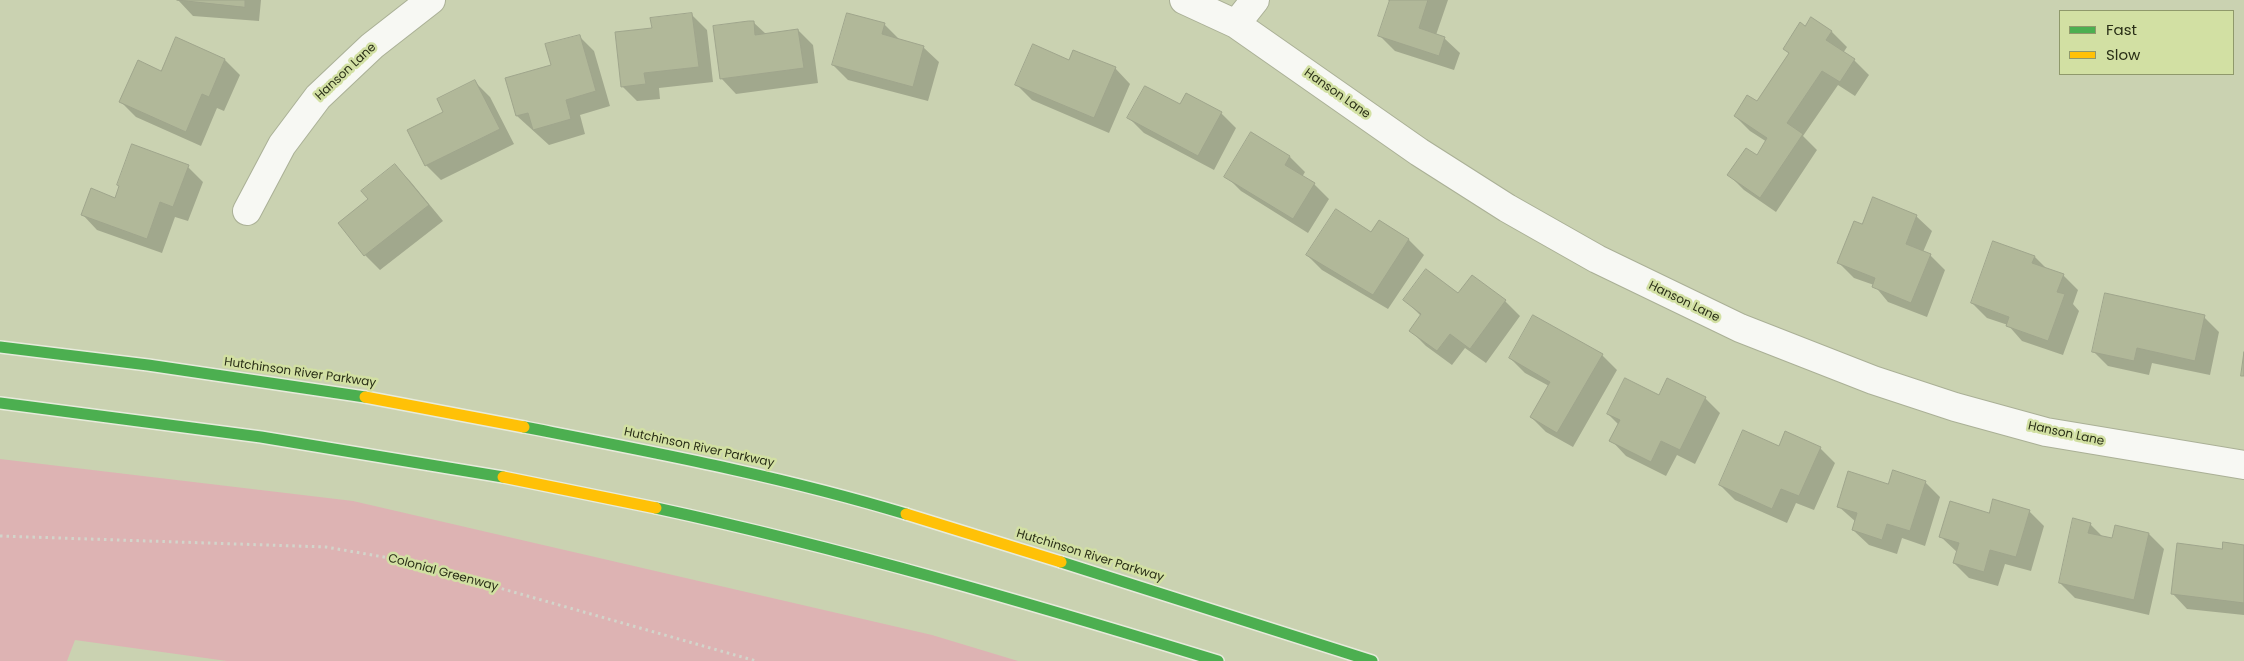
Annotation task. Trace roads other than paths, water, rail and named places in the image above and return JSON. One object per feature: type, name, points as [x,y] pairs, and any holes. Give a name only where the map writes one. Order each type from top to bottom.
[{"type":"highway","name":"Hutchinson River Parkway","points":[[0,347],[148,365],[387,400],[736,469],[856,499],[1016,547],[1372,661]]},
{"type":"highway","points":[[0,403],[120,417],[332,447],[458,468],[576,491],[693,516],[921,572],[1218,661]]},
{"type":"street","name":"Hanson Lane","points":[[248,211],[282,145],[318,97],[372,46],[431,0]]},
{"type":"street","name":"Hanson Lane","points":[[1184,0],[1236,24],[1419,152],[1507,208],[1597,259],[1740,328],[1874,380],[1955,407],[2046,432],[2244,466]]},
{"type":"street","points":[[1236,24],[1255,0]]}]
